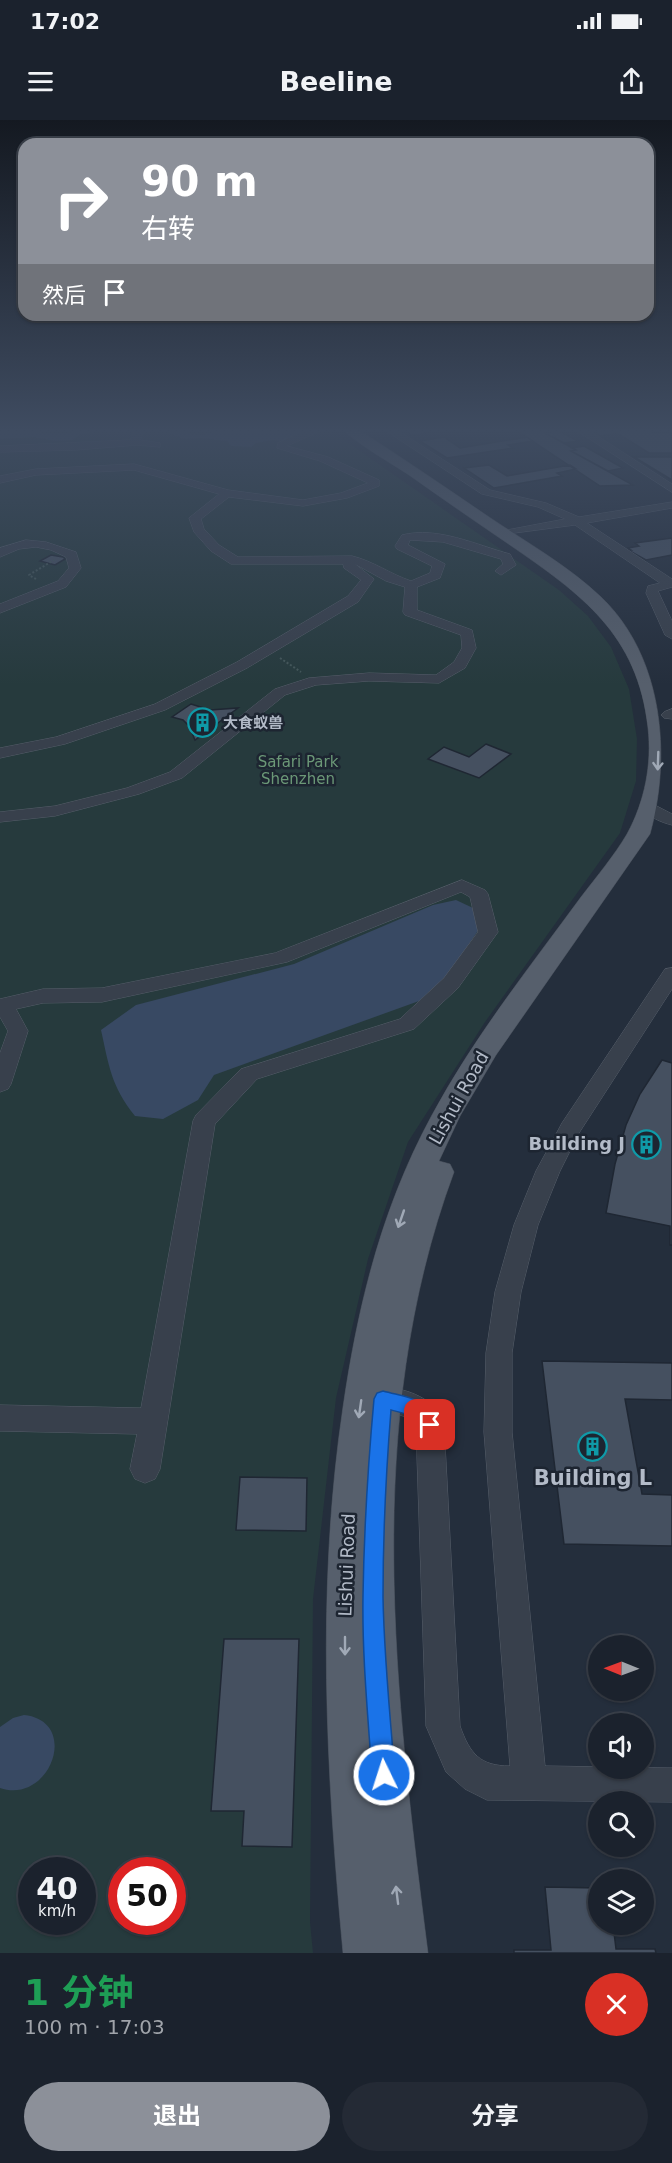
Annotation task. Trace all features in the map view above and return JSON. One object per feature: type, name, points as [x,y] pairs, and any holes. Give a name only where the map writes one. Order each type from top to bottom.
[{"type":"main road","name":"Lishui Road","points":[[404,1953],[386,1797],[375,1643],[375,1525],[383,1399],[404,1283],[429,1197],[448,1151],[492,1071],[658,831],[666,807],[657,784],[658,727],[653,704],[636,657],[604,609],[563,574],[474,514]]},
{"type":"main road","points":[[484,514],[570,572],[613,608],[647,658],[670,715],[672,735]]},
{"type":"main road","name":"Lishui Road","points":[[367,1953],[350,1776],[345,1666],[345,1564],[351,1475],[361,1403],[385,1274],[394,1239],[417,1177],[443,1121],[468,1077],[642,827],[666,807]]},
{"type":"street","points":[[201,514],[195,518],[198,530],[215,549],[240,562],[362,562],[390,578],[411,585],[436,574],[439,564],[401,546],[406,537],[421,534],[506,557],[510,565],[501,571]]},
{"type":"street","points":[[561,514],[576,520],[671,584]]},
{"type":"street","points":[[511,532],[617,514]]},
{"type":"street","points":[[0,554],[7,549],[32,544],[56,546],[72,555],[75,568],[62,584],[0,609]]},
{"type":"street","points":[[0,753],[60,741],[160,707],[267,650],[353,599],[368,579],[350,566],[335,561]]},
{"type":"street","points":[[671,584],[656,586],[652,589],[652,593],[672,635]]},
{"type":"street","points":[[411,585],[410,612],[482,639]]},
{"type":"street","points":[[0,817],[55,811],[133,791],[176,775],[280,692],[314,681],[369,677],[439,679],[460,665],[469,648],[467,633]]},
{"type":"street","points":[[0,1084],[18,1031],[2,1006],[43,996],[102,995],[280,958],[462,885],[479,894],[488,932],[450,983],[407,1024],[249,1074],[204,1121],[145,1469]]},
{"type":"street","points":[[529,1785],[498,1432],[499,1353],[508,1292],[526,1225],[548,1171],[570,1129],[672,974]]},
{"type":"street","points":[[383,1399],[419,1409],[426,1415],[430,1425],[443,1726],[453,1752],[463,1769],[487,1783],[672,1785]]},
{"type":"street","points":[[0,1418],[153,1421]]},
{"type":"path","points":[[28,583],[36,579],[29,575],[50,563]]},
{"type":"path","points":[[267,650],[314,681]]},
{"type":"green space","name":"Safari Park Shenzhen","points":[[0,514],[450,514],[559,590],[588,616],[611,647],[629,689],[637,739],[636,781],[620,833],[485,1022],[408,1142],[368,1259],[336,1398],[313,1599],[310,1922],[313,1953],[0,1953]]},
{"type":"water","points":[[456,900],[473,908],[479,929],[448,976],[419,1001],[214,1075],[198,1100],[163,1119],[135,1116],[127,1105],[112,1075],[101,1030],[136,1005],[294,964],[433,905]]},
{"type":"water","points":[[24,1715],[41,1721],[51,1731],[55,1745],[52,1760],[45,1774],[33,1785],[18,1790],[0,1788],[0,1727],[13,1718]]},
{"type":"building","points":[[672,538],[672,555],[646,560],[628,550],[631,550],[628,548],[639,546],[635,543]]},
{"type":"building","points":[[51,555],[65,559],[55,565],[40,561]]},
{"type":"building","name":"大食蚁兽","points":[[191,704],[210,710],[238,708],[195,740],[189,726],[183,720],[172,717]]},
{"type":"building","points":[[486,744],[511,754],[479,778],[428,759],[444,747],[469,757]]},
{"type":"building","name":"Building J","points":[[662,1060],[672,1063],[672,1245],[670,1245],[670,1226],[606,1213],[615,1164],[626,1125],[640,1094]]},
{"type":"building","name":"Building L","points":[[542,1361],[672,1363],[672,1400],[625,1399],[642,1494],[672,1495],[672,1546],[564,1544]]},
{"type":"building","points":[[240,1477],[307,1478],[306,1531],[236,1530]]},
{"type":"building","points":[[224,1639],[299,1639],[292,1847],[242,1846],[244,1811],[211,1811]]},
{"type":"building","points":[[545,1887],[588,1888],[588,1935],[614,1935],[616,1949],[655,1949],[656,1953],[514,1953],[514,1950],[551,1950]]},
{"type":"place","name":"大食蚁兽","points":[[202,723]]},
{"type":"place","name":"Building J","points":[[646,1144]]},
{"type":"place","name":"Building L","points":[[593,1447]]},
{"type":"route","points":[[384,1775],[373,1598],[378,1459],[383,1399],[419,1409],[426,1415],[430,1425]]}]
